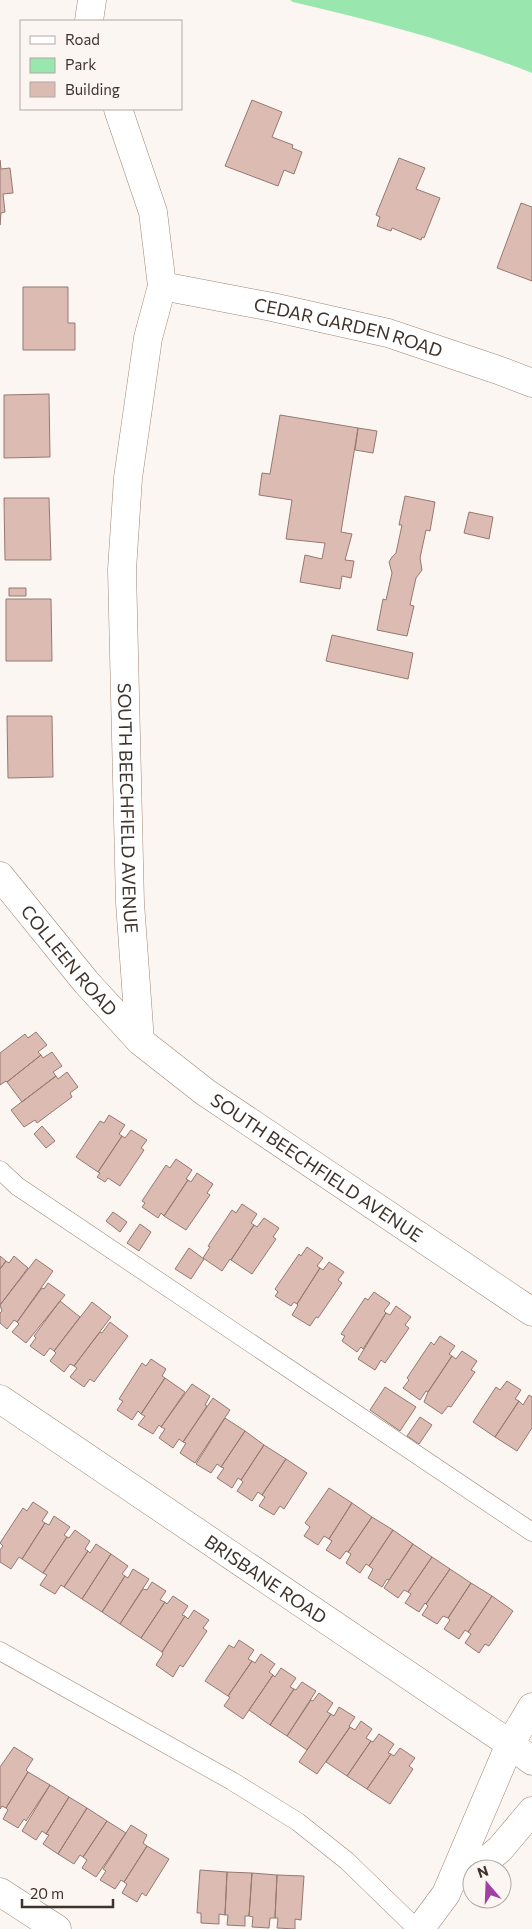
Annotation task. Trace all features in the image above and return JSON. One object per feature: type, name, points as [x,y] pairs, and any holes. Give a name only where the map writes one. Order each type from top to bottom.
[{"type":"street","points":[[89,20],[92,0]]},
{"type":"street","name":"SOUTH BEECHFIELD AVENUE","points":[[118,110],[154,212],[162,286],[148,338],[128,478],[122,570],[130,903],[140,1041],[205,1092],[532,1312]]},
{"type":"street","name":"CEDAR GARDEN ROAD","points":[[162,286],[272,307],[388,333],[532,383]]},
{"type":"street","name":"COLLEEN ROAD","points":[[0,876],[86,982],[140,1041]]},
{"type":"street","name":"BRISBANE ROAD","points":[[0,1399],[510,1744],[532,1761]]},
{"type":"street","points":[[446,1894],[510,1744],[532,1707]]},
{"type":"street","points":[[488,1859],[500,1849],[532,1811]]},
{"type":"street","points":[[418,1929],[446,1894],[462,1880]]},
{"type":"street","points":[[0,1892],[58,1929]]},
{"type":"lane","points":[[0,1170],[17,1186],[532,1532]]},
{"type":"lane","points":[[0,1651],[232,1781],[298,1822],[347,1861],[418,1929]]},
{"type":"green space","points":[[290,0],[532,0],[532,73],[474,51]]},
{"type":"building","points":[[252,100],[282,112],[272,137],[293,145],[292,148],[302,152],[294,174],[284,170],[278,186],[225,166]]},
{"type":"building","points":[[399,158],[425,168],[416,189],[440,198],[424,238],[422,237],[421,240],[392,228],[391,231],[377,226],[380,217],[376,215]]},
{"type":"building","points":[[0,160],[1,169],[10,168],[13,193],[3,194],[5,212],[1,213],[0,225]]},
{"type":"building","points":[[521,203],[532,207],[532,281],[497,268]]},
{"type":"building","points":[[23,287],[68,287],[68,323],[75,323],[75,350],[23,350]]},
{"type":"building","points":[[49,394],[50,457],[4,458],[4,395]]},
{"type":"building","points":[[280,415],[358,428],[341,532],[352,534],[345,560],[354,561],[351,578],[342,576],[340,589],[300,582],[305,555],[322,559],[325,543],[286,539],[292,500],[259,495],[262,473],[270,474]]},
{"type":"building","points":[[358,428],[377,431],[373,453],[355,450]]},
{"type":"building","points":[[405,496],[435,502],[430,531],[426,530],[420,558],[422,570],[416,578],[410,605],[414,606],[407,636],[377,630],[383,599],[386,600],[392,573],[389,562],[396,553],[402,525],[399,525]]},
{"type":"building","points":[[4,498],[49,498],[51,560],[5,560]]},
{"type":"building","points":[[469,512],[493,517],[489,539],[464,533]]},
{"type":"building","points":[[9,588],[26,588],[26,596],[9,596]]},
{"type":"building","points":[[6,599],[51,599],[52,661],[6,661]]},
{"type":"building","points":[[332,635],[413,653],[408,679],[326,661]]},
{"type":"building","points":[[7,716],[52,716],[53,777],[8,778]]},
{"type":"building","points":[[36,1032],[47,1045],[38,1052],[41,1055],[7,1082],[0,1085],[0,1053],[25,1034],[28,1038]]},
{"type":"building","points":[[52,1052],[62,1066],[53,1072],[56,1076],[22,1102],[7,1082],[41,1055],[43,1058]]},
{"type":"building","points":[[67,1072],[78,1087],[70,1093],[72,1097],[37,1123],[35,1120],[24,1127],[11,1110],[56,1076],[58,1079]]},
{"type":"building","points":[[109,1115],[125,1125],[119,1134],[122,1136],[98,1172],[76,1157],[100,1121],[104,1123]]},
{"type":"building","points":[[42,1126],[55,1141],[46,1148],[34,1134]]},
{"type":"building","points":[[131,1130],[147,1140],[141,1148],[144,1150],[120,1186],[108,1178],[105,1182],[97,1177],[100,1173],[98,1172],[122,1136],[125,1138]]},
{"type":"building","points":[[176,1159],[192,1170],[186,1179],[188,1180],[164,1216],[161,1213],[158,1218],[142,1207],[145,1203],[142,1201],[166,1165],[170,1168]]},
{"type":"building","points":[[197,1173],[213,1184],[207,1193],[210,1195],[186,1230],[164,1216],[188,1180],[191,1182]]},
{"type":"building","points":[[242,1204],[257,1214],[251,1223],[254,1225],[222,1271],[203,1258],[210,1247],[208,1246],[232,1210],[236,1213]]},
{"type":"building","points":[[113,1212],[127,1222],[120,1232],[106,1221]]},
{"type":"building","points":[[264,1218],[279,1228],[273,1237],[276,1239],[252,1274],[231,1260],[254,1225],[257,1227]]},
{"type":"building","points":[[140,1224],[151,1232],[139,1251],[127,1243]]},
{"type":"building","points":[[307,1247],[323,1258],[317,1266],[320,1268],[297,1304],[294,1302],[291,1306],[275,1296],[278,1292],[275,1289],[299,1254],[301,1256]]},
{"type":"building","points":[[189,1248],[204,1259],[191,1279],[175,1269]]},
{"type":"building","points":[[0,1256],[6,1261],[0,1269]]},
{"type":"building","points":[[14,1256],[28,1268],[0,1305],[0,1269],[6,1261],[9,1263]]},
{"type":"building","points":[[36,1259],[53,1271],[17,1322],[14,1320],[7,1329],[0,1323],[0,1313],[2,1311],[0,1305]]},
{"type":"building","points":[[329,1262],[344,1272],[338,1280],[342,1283],[318,1318],[316,1317],[310,1326],[292,1315],[320,1268],[323,1270]]},
{"type":"building","points":[[48,1283],[65,1295],[26,1343],[12,1332],[19,1324],[17,1322],[42,1288],[44,1289]]},
{"type":"building","points":[[374,1292],[390,1303],[384,1311],[386,1313],[363,1349],[361,1347],[357,1352],[342,1341],[345,1336],[341,1334],[365,1298],[368,1300]]},
{"type":"building","points":[[60,1301],[80,1317],[54,1351],[50,1348],[44,1356],[30,1346],[36,1338],[34,1336]]},
{"type":"building","points":[[92,1302],[111,1317],[74,1366],[70,1364],[64,1372],[50,1361],[56,1353],[54,1351]]},
{"type":"building","points":[[396,1306],[411,1317],[405,1325],[409,1328],[385,1363],[381,1360],[375,1370],[358,1359],[386,1313],[390,1315]]},
{"type":"building","points":[[110,1322],[128,1336],[94,1382],[90,1379],[84,1387],[70,1377],[77,1368],[74,1366]]},
{"type":"building","points":[[440,1336],[455,1346],[449,1354],[452,1356],[428,1392],[426,1391],[420,1400],[403,1388],[409,1380],[407,1378],[431,1342],[434,1345]]},
{"type":"building","points":[[462,1351],[477,1361],[471,1370],[475,1372],[451,1407],[448,1406],[442,1414],[424,1402],[428,1392],[452,1356],[456,1359]]},
{"type":"building","points":[[151,1359],[166,1369],[162,1376],[165,1378],[141,1414],[138,1411],[132,1420],[117,1410],[123,1401],[119,1399],[142,1363],[146,1366]]},
{"type":"building","points":[[165,1378],[185,1392],[161,1427],[159,1425],[153,1434],[138,1425],[145,1416],[141,1414]]},
{"type":"building","points":[[507,1381],[521,1390],[515,1399],[519,1401],[495,1437],[473,1422],[496,1387],[500,1390]]},
{"type":"building","points":[[192,1384],[210,1396],[205,1405],[207,1406],[183,1442],[179,1439],[173,1448],[159,1438],[165,1429],[161,1427]]},
{"type":"building","points":[[385,1387],[416,1407],[400,1431],[370,1410]]},
{"type":"building","points":[[529,1395],[532,1397],[532,1428],[517,1451],[495,1437],[519,1401],[523,1405]]},
{"type":"building","points":[[213,1398],[230,1410],[195,1463],[180,1453],[186,1443],[183,1442]]},
{"type":"building","points":[[420,1417],[432,1425],[419,1444],[407,1436]]},
{"type":"building","points":[[225,1418],[245,1431],[221,1467],[217,1464],[211,1473],[196,1464]]},
{"type":"building","points":[[245,1431],[264,1445],[241,1480],[238,1478],[232,1488],[217,1478],[224,1468],[221,1467]]},
{"type":"building","points":[[264,1445],[286,1459],[262,1495],[258,1492],[252,1501],[237,1491],[243,1482],[241,1480]]},
{"type":"building","points":[[286,1459],[307,1473],[284,1509],[280,1506],[274,1515],[259,1506],[265,1497],[262,1495]]},
{"type":"building","points":[[329,1488],[352,1503],[329,1539],[324,1536],[318,1545],[304,1536],[310,1527],[305,1523]]},
{"type":"building","points":[[33,1502],[48,1512],[42,1521],[45,1523],[22,1559],[19,1557],[11,1569],[0,1562],[0,1550],[3,1546],[0,1543],[23,1508],[27,1511]]},
{"type":"building","points":[[352,1503],[372,1517],[348,1552],[346,1551],[340,1559],[326,1550],[332,1541],[329,1539]]},
{"type":"building","points":[[54,1516],[70,1527],[64,1535],[67,1537],[43,1573],[22,1559],[45,1523],[49,1525]]},
{"type":"building","points":[[372,1517],[393,1530],[369,1566],[366,1564],[360,1573],[346,1563],[351,1554],[348,1552]]},
{"type":"building","points":[[75,1530],[90,1541],[85,1549],[88,1551],[64,1587],[61,1585],[55,1594],[40,1585],[47,1575],[43,1573],[67,1537],[69,1538]]},
{"type":"building","points":[[393,1530],[413,1544],[389,1580],[387,1579],[382,1587],[368,1578],[373,1569],[369,1566]]},
{"type":"building","points":[[96,1544],[111,1554],[82,1599],[64,1587],[88,1551],[90,1553]]},
{"type":"building","points":[[413,1544],[432,1557],[408,1592],[404,1590],[398,1598],[384,1588]]},
{"type":"building","points":[[111,1554],[128,1566],[122,1574],[125,1576],[102,1612],[82,1599]]},
{"type":"building","points":[[432,1557],[450,1569],[419,1612],[405,1603],[411,1594],[408,1592]]},
{"type":"building","points":[[133,1569],[149,1579],[120,1624],[102,1612],[125,1576],[128,1578]]},
{"type":"building","points":[[450,1569],[471,1583],[448,1618],[443,1616],[437,1624],[422,1615],[428,1606],[426,1604]]},
{"type":"building","points":[[152,1582],[166,1591],[160,1600],[165,1602],[141,1638],[120,1624],[143,1589],[147,1590]]},
{"type":"building","points":[[471,1583],[492,1596],[468,1632],[465,1630],[459,1639],[444,1629],[450,1620],[448,1618]]},
{"type":"building","points":[[173,1596],[188,1606],[182,1615],[185,1616],[162,1652],[141,1638],[165,1602],[167,1604]]},
{"type":"building","points":[[492,1596],[513,1611],[489,1646],[485,1644],[479,1653],[465,1643],[471,1634],[468,1632]]},
{"type":"building","points":[[194,1610],[209,1620],[203,1628],[207,1631],[183,1667],[180,1665],[173,1677],[156,1665],[185,1616],[188,1619]]},
{"type":"building","points":[[239,1640],[254,1650],[248,1659],[252,1661],[228,1696],[205,1681],[229,1645],[234,1648]]},
{"type":"building","points":[[261,1654],[275,1664],[269,1672],[273,1675],[243,1719],[224,1706],[230,1697],[228,1696],[252,1661],[255,1663]]},
{"type":"building","points":[[281,1668],[296,1678],[290,1687],[294,1689],[270,1725],[249,1710],[273,1675],[275,1677]]},
{"type":"building","points":[[302,1682],[316,1691],[287,1736],[270,1725],[294,1689],[296,1690]]},
{"type":"building","points":[[319,1693],[333,1703],[327,1712],[331,1714],[307,1750],[287,1736],[311,1700],[313,1701]]},
{"type":"building","points":[[339,1707],[355,1717],[317,1774],[299,1762],[331,1714],[334,1716]]},
{"type":"building","points":[[361,1721],[372,1729],[366,1738],[371,1741],[347,1776],[326,1762],[350,1727],[355,1730]]},
{"type":"building","points":[[379,1734],[394,1744],[388,1753],[391,1754],[367,1789],[347,1776],[371,1741],[373,1742]]},
{"type":"building","points":[[14,1747],[33,1759],[26,1770],[28,1772],[6,1808],[2,1806],[0,1809],[0,1767]]},
{"type":"building","points":[[400,1748],[415,1758],[409,1766],[413,1769],[390,1804],[367,1789],[391,1754],[394,1756]]},
{"type":"building","points":[[28,1772],[50,1785],[26,1821],[24,1819],[18,1828],[3,1819],[8,1810],[6,1808]]},
{"type":"building","points":[[50,1785],[69,1797],[46,1834],[42,1831],[36,1840],[22,1831]]},
{"type":"building","points":[[69,1797],[87,1808],[58,1854],[43,1844],[49,1835],[46,1834]]},
{"type":"building","points":[[87,1808],[107,1821],[83,1857],[80,1855],[74,1864],[58,1854]]},
{"type":"building","points":[[107,1821],[126,1833],[96,1877],[82,1868],[87,1860],[83,1857]]},
{"type":"building","points":[[131,1825],[147,1835],[143,1843],[147,1846],[124,1882],[121,1880],[115,1889],[100,1880],[106,1871],[103,1869]]},
{"type":"building","points":[[147,1846],[169,1859],[146,1896],[142,1893],[137,1902],[122,1893],[127,1884],[124,1882]]},
{"type":"building","points":[[200,1870],[227,1872],[225,1915],[219,1914],[219,1924],[201,1923],[201,1913],[197,1913]]},
{"type":"building","points":[[227,1872],[252,1873],[249,1916],[245,1916],[245,1926],[227,1925],[228,1915],[225,1915]]},
{"type":"building","points":[[252,1873],[277,1875],[275,1918],[270,1918],[269,1928],[252,1927],[253,1917],[249,1916]]},
{"type":"building","points":[[277,1875],[304,1876],[301,1920],[295,1919],[295,1929],[277,1928],[278,1918],[275,1918]]}]
